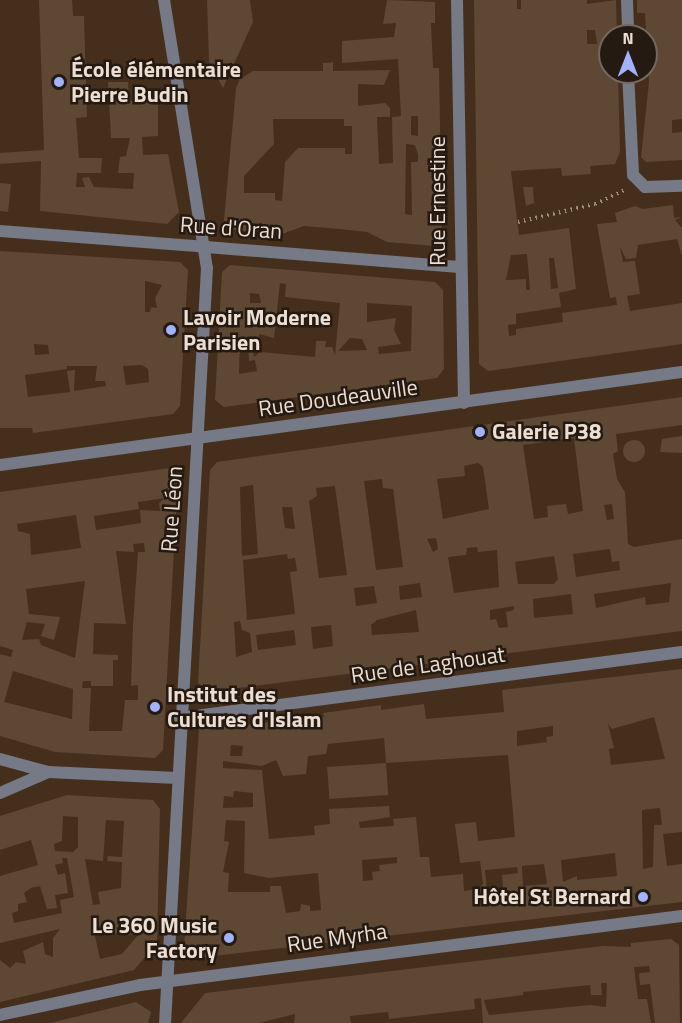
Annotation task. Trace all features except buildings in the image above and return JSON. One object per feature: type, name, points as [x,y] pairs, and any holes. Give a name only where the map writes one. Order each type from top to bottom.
[{"type":"street","name":"Rue Léon","points":[[164,0],[206,247],[165,1023]]},
{"type":"street","name":"Rue Ernestine","points":[[457,0],[459,267],[464,402]]},
{"type":"street","points":[[627,0],[628,24]]},
{"type":"street","points":[[628,84],[631,165],[639,183],[656,189],[682,186]]},
{"type":"street","name":"Rue d'Oran","points":[[0,231],[459,267]]},
{"type":"street","name":"Rue Doudeauville","points":[[0,465],[682,372]]},
{"type":"street","name":"Rue de Laghouat","points":[[180,718],[682,652]]},
{"type":"street","points":[[0,759],[48,772],[177,778]]},
{"type":"street","points":[[0,793],[48,772]]},
{"type":"street","name":"Rue Myrha","points":[[0,1015],[166,982],[682,916]]},
{"type":"path","points":[[518,222],[595,204],[639,183]]},
{"type":"place","name":"École élémentaire Pierre Budin","points":[[59,82]]},
{"type":"place","name":"Lavoir Moderne Parisien","points":[[171,330]]},
{"type":"place","name":"Galerie P38","points":[[480,432]]},
{"type":"place","name":"Institut des Cultures d'Islam","points":[[155,707]]},
{"type":"place","name":"Hôtel St Bernard","points":[[643,897]]},
{"type":"place","name":"Le 360 Music Factory","points":[[229,938]]}]
